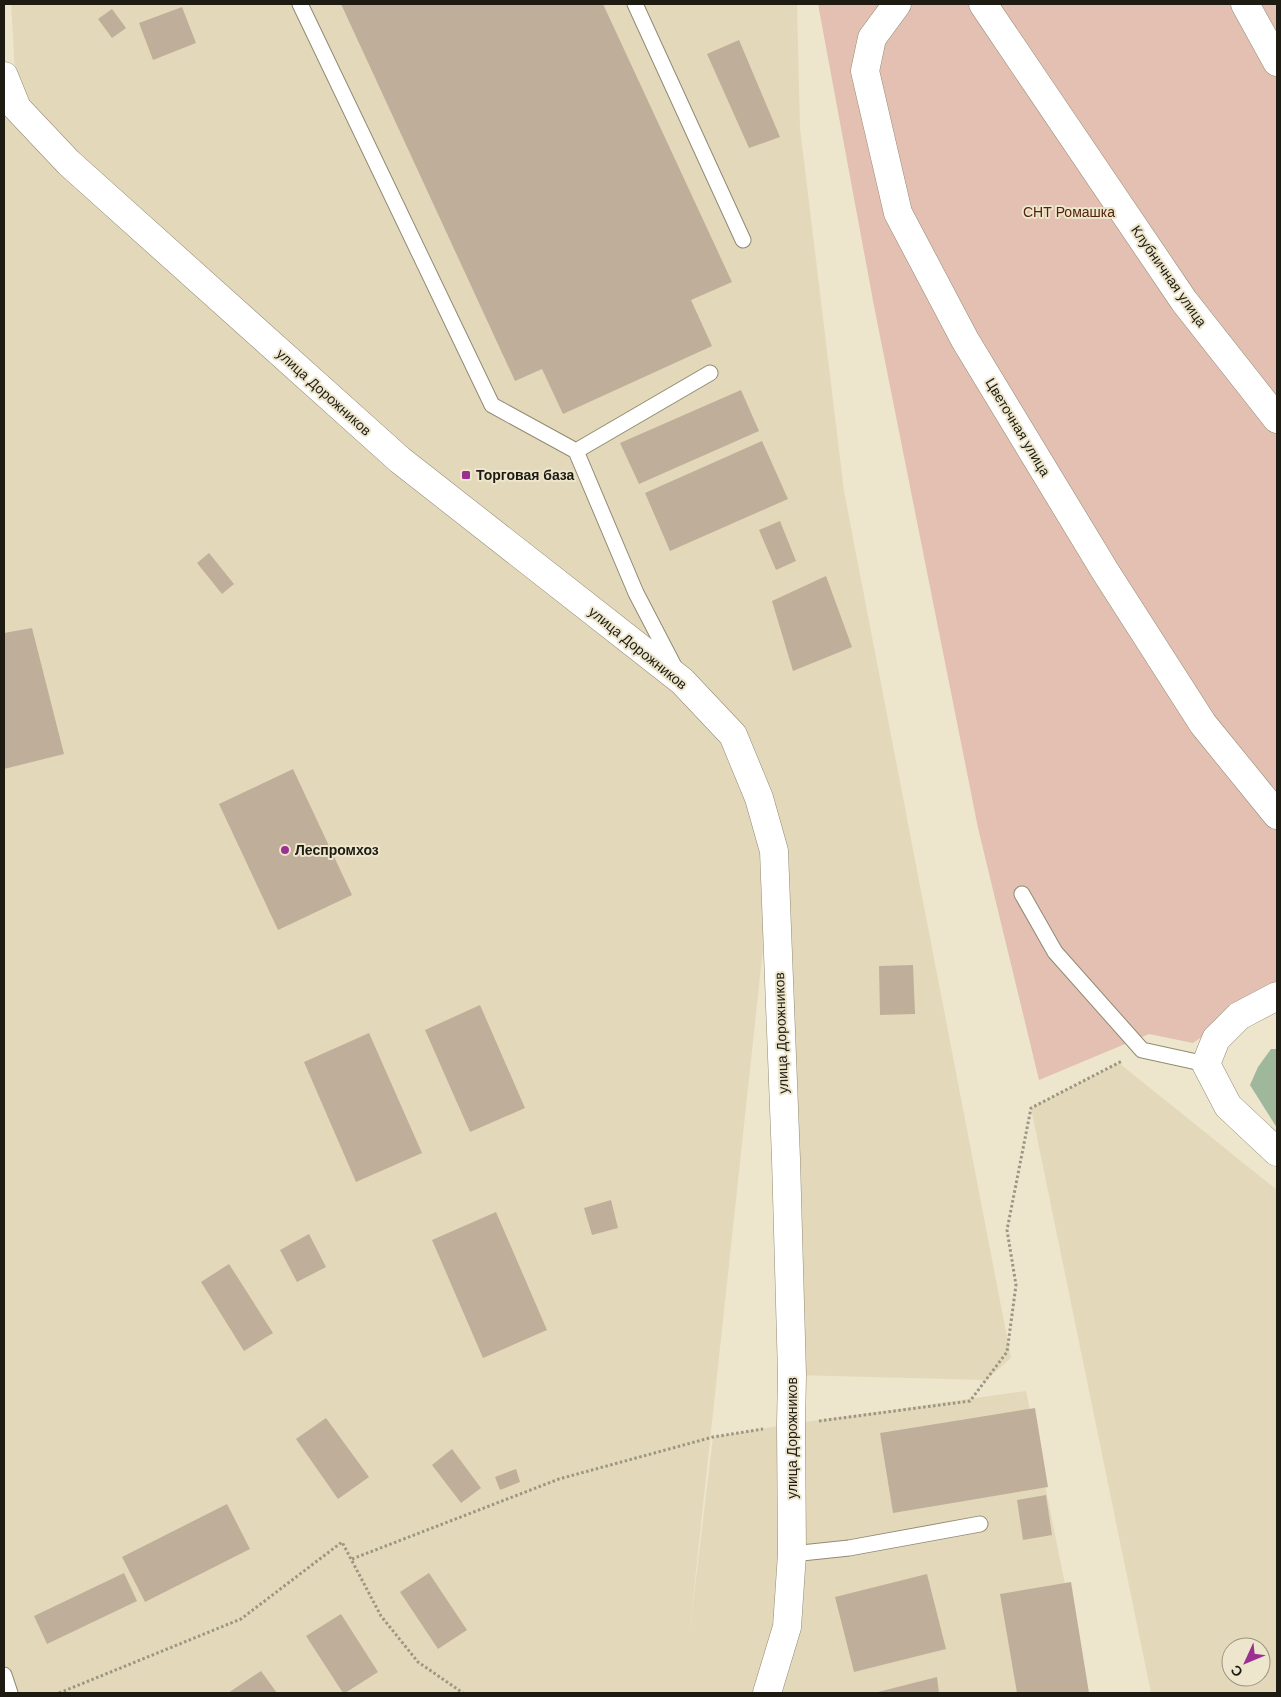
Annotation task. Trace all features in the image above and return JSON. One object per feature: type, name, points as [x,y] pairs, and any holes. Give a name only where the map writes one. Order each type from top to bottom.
[{"type":"street","name":"Цветочная улица","points":[[897,4],[872,38],[865,71],[898,212],[965,340],[1106,571],[1203,724],[1277,814]]},
{"type":"street","name":"Клубничная улица","points":[[983,4],[1184,301],[1277,419]]},
{"type":"street","points":[[1245,4],[1277,62]]},
{"type":"street","name":"улица Дорожников","points":[[4,76],[18,108],[69,163],[400,460],[682,681],[733,735],[759,798],[774,851],[792,1365],[792,1554],[787,1626],[766,1693]]},
{"type":"street","points":[[1277,996],[1239,1016],[1216,1039],[1206,1064],[1228,1106],[1277,1152]]},
{"type":"lane","points":[[300,4],[492,405],[576,451],[636,593],[682,681]]},
{"type":"lane","points":[[635,4],[743,240]]},
{"type":"lane","points":[[576,451],[710,373]]},
{"type":"lane","points":[[1022,894],[1055,952],[1142,1050],[1206,1064]]},
{"type":"lane","points":[[792,1554],[849,1548],[980,1524]]},
{"type":"lane","points":[[4,1675],[10,1693]]},
{"type":"path","points":[[59,1693],[241,1620],[342,1542],[381,1616],[418,1662],[463,1693]]},
{"type":"shaded area","points":[[11,4],[797,4],[800,128],[844,491],[1011,1358],[986,1380],[792,1375],[773,856],[689,1636],[713,1437],[791,1424],[1026,1391],[1087,1693],[4,1693],[4,104],[17,107]]},
{"type":"shaded area","points":[[1271,1049],[1277,1049],[1277,1128],[1250,1085],[1258,1067]]},
{"type":"shaded area","points":[[1119,1063],[1277,1190],[1277,1693],[1151,1693],[1031,1108]]},
{"type":"green space","name":"СНТ Ромашка","points":[[818,4],[1277,4],[1277,985],[1193,1043],[1149,1034],[1039,1080],[978,828],[874,306]]},
{"type":"building","points":[[341,4],[603,4],[732,282],[691,300],[712,346],[563,414],[542,369],[515,381]]},
{"type":"building","points":[[182,7],[196,43],[153,60],[139,23]]},
{"type":"building","points":[[112,9],[126,28],[112,38],[98,19]]},
{"type":"building","points":[[739,40],[780,137],[749,148],[707,54]]},
{"type":"building","points":[[741,390],[759,431],[639,484],[620,443]]},
{"type":"building","points":[[762,441],[788,499],[670,551],[645,493]]},
{"type":"building","points":[[780,521],[796,561],[776,570],[759,530]]},
{"type":"building","points":[[209,553],[234,584],[222,594],[197,563]]},
{"type":"building","points":[[826,576],[852,647],[793,671],[772,601]]},
{"type":"building","points":[[32,628],[64,754],[4,769],[4,633]]},
{"type":"building","name":"Леспромхоз","points":[[293,769],[352,895],[278,930],[219,804]]},
{"type":"building","points":[[913,965],[915,1014],[880,1015],[879,966]]},
{"type":"building","points":[[480,1005],[525,1108],[470,1132],[425,1030]]},
{"type":"building","points":[[369,1033],[422,1153],[356,1182],[304,1062]]},
{"type":"building","points":[[611,1200],[618,1228],[592,1235],[584,1208]]},
{"type":"building","points":[[496,1212],[547,1330],[483,1358],[432,1240]]},
{"type":"building","points":[[309,1234],[326,1267],[297,1282],[280,1250]]},
{"type":"building","points":[[229,1264],[273,1333],[244,1351],[201,1282]]},
{"type":"building","points":[[1035,1408],[1048,1487],[893,1513],[880,1433]]},
{"type":"building","points":[[326,1418],[369,1477],[338,1499],[296,1439]]},
{"type":"building","points":[[452,1449],[481,1488],[461,1503],[432,1465]]},
{"type":"building","points":[[516,1469],[520,1482],[500,1490],[495,1477]]},
{"type":"building","points":[[1046,1495],[1052,1535],[1023,1540],[1017,1500]]},
{"type":"building","points":[[227,1504],[250,1549],[145,1602],[122,1557]]},
{"type":"building","points":[[124,1573],[137,1601],[47,1644],[34,1616]]},
{"type":"building","points":[[429,1573],[467,1630],[438,1649],[400,1592]]},
{"type":"building","points":[[927,1574],[946,1649],[854,1672],[835,1597]]},
{"type":"building","points":[[1071,1582],[1089,1693],[1017,1693],[1000,1594]]},
{"type":"building","points":[[341,1614],[378,1672],[345,1693],[343,1693],[306,1636]]},
{"type":"building","points":[[261,1671],[277,1693],[228,1693]]},
{"type":"building","points":[[937,1677],[939,1693],[874,1693]]},
{"type":"place","name":"Торговая база","points":[[466,475]]},
{"type":"place","name":"Леспромхоз","points":[[285,850]]}]
